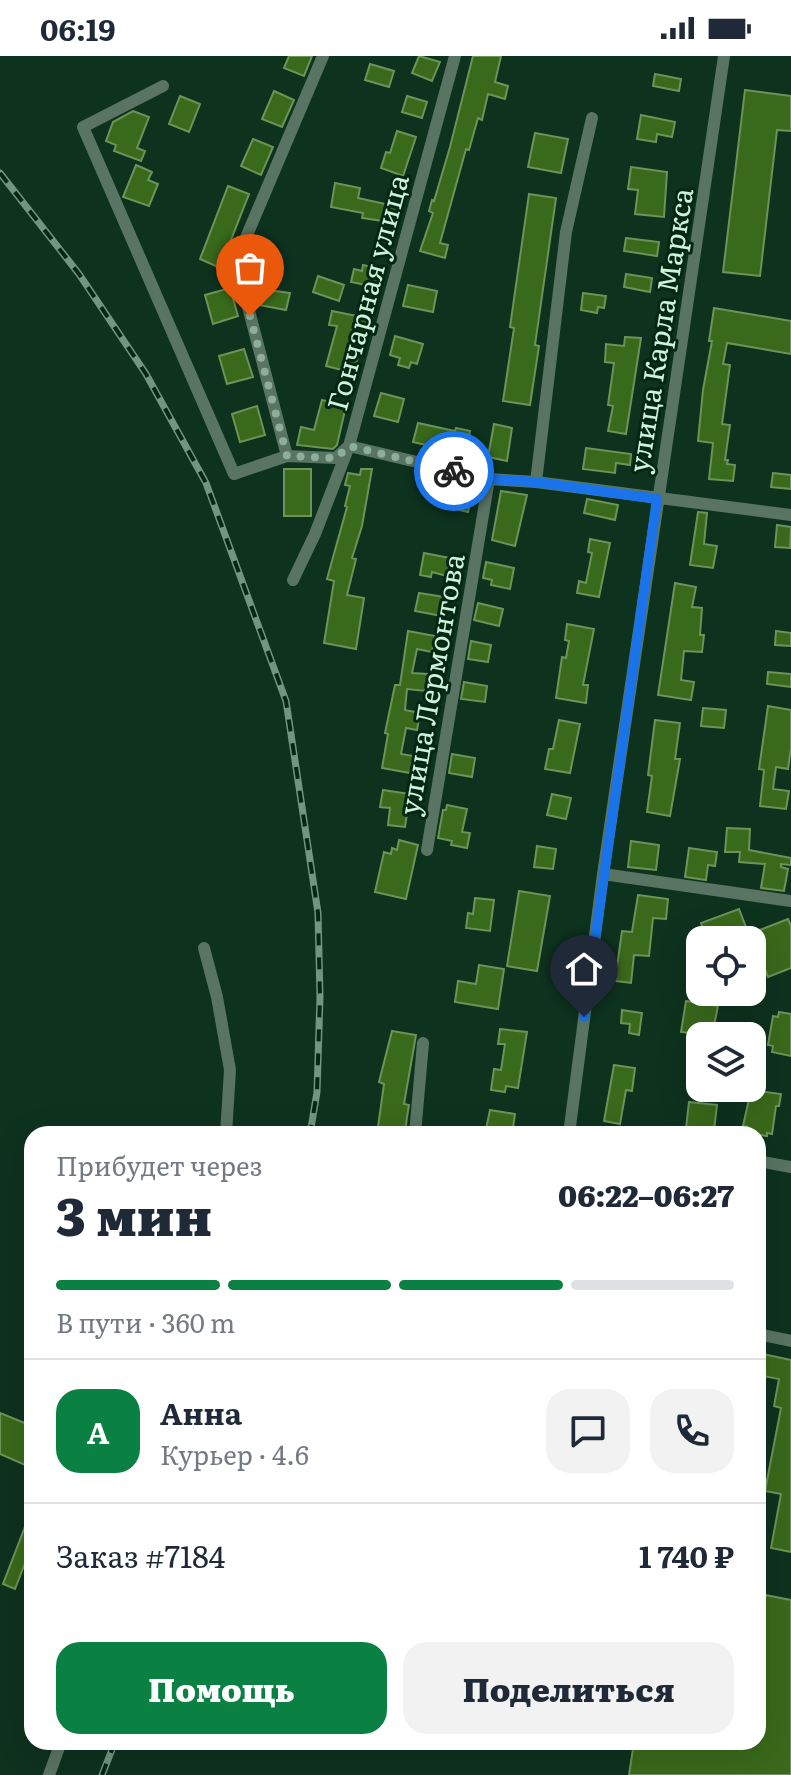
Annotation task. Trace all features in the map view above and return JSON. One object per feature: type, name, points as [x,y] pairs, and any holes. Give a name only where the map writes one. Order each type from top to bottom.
[{"type":"street","points":[[287,456],[236,261],[323,56]]},
{"type":"street","name":"Гончарная улица","points":[[293,580],[315,534],[349,446],[455,56]]},
{"type":"street","name":"улица Карла Маркса","points":[[570,1126],[657,499],[692,284],[724,56]]},
{"type":"street","points":[[163,86],[83,127],[234,474],[287,456],[336,458],[349,446],[489,479],[536,482],[791,515]]},
{"type":"street","points":[[536,482],[566,232],[592,118]]},
{"type":"street","name":"улица Лермонтова","points":[[427,850],[489,479]]},
{"type":"street","points":[[603,874],[791,901]]},
{"type":"street","points":[[204,948],[217,997],[230,1070],[226,1126]]},
{"type":"street","points":[[416,1126],[423,1043]]},
{"type":"street","points":[[766,1162],[791,1167]]},
{"type":"street","points":[[766,1336],[791,1341]]},
{"type":"street","points":[[49,1775],[58,1750]]},
{"type":"building","points":[[289,56],[312,56],[304,76],[284,68]]},
{"type":"building","points":[[419,56],[440,62],[432,81],[412,73]]},
{"type":"building","points":[[473,56],[501,56],[495,82],[508,86],[505,99],[488,94],[482,120],[478,118],[469,150],[466,149],[440,243],[448,245],[445,258],[420,251],[433,213],[429,211],[450,147]]},
{"type":"building","points":[[370,64],[394,71],[389,87],[365,80]]},
{"type":"building","points":[[655,74],[681,79],[679,91],[653,86]]},
{"type":"building","points":[[745,90],[791,96],[791,131],[777,130],[760,276],[723,272]]},
{"type":"building","points":[[274,91],[294,100],[282,127],[262,119]]},
{"type":"building","points":[[180,96],[200,104],[189,132],[169,124]]},
{"type":"building","points":[[407,96],[427,102],[422,118],[402,112]]},
{"type":"building","points":[[133,111],[149,117],[137,148],[145,151],[141,161],[114,151],[116,145],[106,141],[113,122]]},
{"type":"building","points":[[641,115],[675,122],[672,137],[657,134],[656,142],[637,139]]},
{"type":"building","points":[[397,131],[416,137],[403,176],[381,168]]},
{"type":"building","points":[[535,133],[568,139],[561,173],[528,167]]},
{"type":"building","points":[[253,139],[273,147],[261,175],[241,166]]},
{"type":"building","points":[[136,165],[152,172],[148,180],[158,184],[149,206],[123,197]]},
{"type":"building","points":[[631,167],[667,172],[664,217],[635,214],[638,190],[628,189]]},
{"type":"building","points":[[335,183],[360,188],[358,198],[399,207],[396,223],[362,218],[363,213],[331,207]]},
{"type":"building","points":[[228,186],[249,194],[220,268],[200,259]]},
{"type":"building","points":[[529,194],[556,198],[535,345],[539,346],[530,405],[503,401]]},
{"type":"building","points":[[626,238],[659,242],[657,256],[624,251]]},
{"type":"building","points":[[363,265],[380,269],[376,287],[351,282],[354,269],[362,271]]},
{"type":"building","points":[[626,274],[652,278],[650,292],[624,287]]},
{"type":"building","points":[[318,276],[344,285],[339,301],[313,292]]},
{"type":"building","points":[[408,285],[437,291],[433,312],[403,306]]},
{"type":"building","points":[[230,288],[238,316],[213,324],[205,295]]},
{"type":"building","points":[[262,289],[290,293],[286,310],[259,305]]},
{"type":"building","points":[[583,293],[606,296],[604,308],[598,307],[597,313],[581,310]]},
{"type":"building","points":[[714,308],[791,321],[791,354],[727,343],[723,364],[730,365],[722,424],[730,425],[725,460],[728,460],[727,464],[735,465],[733,481],[709,479],[713,443],[698,441]]},
{"type":"building","points":[[332,311],[367,318],[354,373],[326,366],[337,326],[329,325]]},
{"type":"building","points":[[395,336],[423,344],[417,364],[411,362],[409,368],[398,365],[400,358],[390,355]]},
{"type":"building","points":[[625,337],[641,338],[626,434],[608,431],[613,406],[608,405],[614,363],[605,362],[606,344],[624,346]]},
{"type":"building","points":[[244,349],[253,377],[227,384],[219,356]]},
{"type":"building","points":[[381,393],[404,399],[398,422],[374,416]]},
{"type":"building","points":[[322,400],[346,406],[337,445],[333,449],[297,445],[301,427],[314,430]]},
{"type":"building","points":[[257,406],[265,435],[240,442],[232,414]]},
{"type":"building","points":[[418,423],[470,431],[465,454],[413,442]]},
{"type":"building","points":[[494,424],[512,428],[507,461],[488,457]]},
{"type":"building","points":[[586,448],[631,454],[630,465],[616,463],[615,473],[583,469]]},
{"type":"building","points":[[284,469],[311,469],[311,516],[284,516]]},
{"type":"building","points":[[361,469],[372,469],[347,595],[364,598],[356,649],[324,643],[334,581],[327,579],[347,507],[350,486],[345,485],[348,473],[360,475]]},
{"type":"building","points":[[773,473],[791,475],[791,489],[771,487]]},
{"type":"building","points":[[430,474],[473,486],[468,512],[451,508],[453,499],[426,494]]},
{"type":"building","points":[[501,491],[527,495],[515,546],[492,540]]},
{"type":"building","points":[[587,499],[618,505],[615,520],[584,513]]},
{"type":"building","points":[[698,512],[707,513],[704,544],[717,546],[713,568],[690,565]]},
{"type":"building","points":[[777,525],[791,527],[790,548],[775,547]]},
{"type":"building","points":[[590,539],[610,543],[599,597],[577,593],[579,581],[586,583],[592,553],[588,552]]},
{"type":"building","points":[[424,553],[450,558],[447,576],[432,572],[431,577],[420,575]]},
{"type":"building","points":[[486,562],[514,568],[510,589],[491,585],[492,580],[483,578]]},
{"type":"building","points":[[675,583],[696,587],[692,607],[702,608],[702,652],[684,651],[681,680],[694,682],[691,700],[658,695]]},
{"type":"building","points":[[419,593],[445,597],[442,616],[415,611]]},
{"type":"building","points":[[478,603],[503,609],[499,626],[474,620]]},
{"type":"building","points":[[567,624],[594,629],[583,685],[588,685],[586,703],[556,698],[562,657],[566,658],[569,641],[565,640]]},
{"type":"building","points":[[408,631],[435,636],[432,652],[417,649],[412,673],[428,674],[426,691],[407,689],[405,710],[420,713],[417,730],[406,728],[401,754],[413,756],[410,773],[382,768],[388,734],[385,733],[395,685],[400,685]]},
{"type":"building","points":[[776,631],[791,633],[791,646],[775,645]]},
{"type":"building","points":[[471,641],[491,645],[488,662],[468,659]]},
{"type":"building","points":[[768,672],[791,674],[791,687],[767,684]]},
{"type":"building","points":[[464,682],[487,686],[485,702],[461,699]]},
{"type":"building","points":[[768,706],[791,710],[788,769],[776,767],[773,789],[789,791],[786,809],[760,806],[764,770],[759,769]]},
{"type":"building","points":[[703,708],[726,710],[724,728],[701,726]]},
{"type":"building","points":[[559,720],[580,724],[570,773],[545,769]]},
{"type":"building","points":[[655,720],[680,723],[675,759],[680,759],[670,816],[647,812]]},
{"type":"building","points":[[452,754],[475,758],[472,777],[449,773]]},
{"type":"building","points":[[383,790],[410,794],[405,827],[388,825],[390,808],[380,807]]},
{"type":"building","points":[[552,794],[571,798],[566,819],[547,815]]},
{"type":"building","points":[[447,805],[467,809],[462,832],[470,833],[467,848],[438,838],[443,810]]},
{"type":"building","points":[[727,828],[750,829],[749,850],[791,858],[791,865],[781,864],[781,867],[788,869],[784,891],[761,888],[765,864],[739,862],[740,852],[725,852]]},
{"type":"building","points":[[399,840],[418,845],[406,899],[375,892],[384,852],[391,854],[392,848],[397,850]]},
{"type":"building","points":[[631,841],[659,845],[656,870],[628,867]]},
{"type":"building","points":[[537,846],[556,849],[553,869],[534,867]]},
{"type":"building","points":[[689,848],[717,852],[715,866],[708,865],[706,880],[685,877]]},
{"type":"building","points":[[519,891],[550,896],[537,971],[507,966]]},
{"type":"building","points":[[638,895],[668,899],[666,919],[653,918],[649,956],[634,955],[631,983],[615,981],[622,931],[632,932]]},
{"type":"building","points":[[475,898],[494,900],[490,931],[466,928],[468,913],[473,914]]},
{"type":"building","points":[[739,909],[746,926],[702,926],[701,923]]},
{"type":"building","points":[[788,919],[791,926],[791,968],[768,977],[766,972],[766,928]]},
{"type":"building","points":[[479,965],[504,969],[498,1009],[455,1002],[458,981],[476,984]]},
{"type":"building","points":[[686,1001],[686,1006],[718,1006],[715,1022],[686,1022],[686,1033],[681,1032]]},
{"type":"building","points":[[622,1010],[642,1013],[639,1035],[629,1033],[630,1024],[621,1023]]},
{"type":"building","points":[[779,1012],[791,1014],[791,1056],[772,1052],[773,1046],[768,1045],[773,1016],[778,1017]]},
{"type":"building","points":[[500,1029],[527,1032],[518,1088],[506,1086],[505,1092],[491,1090],[494,1069],[501,1070],[505,1044],[498,1044]]},
{"type":"building","points":[[392,1031],[416,1035],[404,1104],[409,1105],[406,1126],[378,1126],[384,1084],[379,1082]]},
{"type":"building","points":[[614,1065],[635,1068],[632,1091],[626,1090],[620,1124],[604,1121]]},
{"type":"building","points":[[766,1092],[781,1094],[772,1134],[767,1133],[767,1136],[766,1126],[743,1126],[748,1102],[766,1102]]},
{"type":"building","points":[[689,1102],[717,1105],[715,1126],[686,1126]]},
{"type":"building","points":[[490,1110],[515,1114],[513,1126],[487,1126]]},
{"type":"building","points":[[766,1355],[791,1360],[791,1552],[771,1548],[781,1494],[766,1491],[781,1408],[774,1406],[779,1379],[766,1377]]},
{"type":"building","points":[[0,1413],[24,1423],[24,1464],[0,1454]]},
{"type":"building","points":[[24,1529],[24,1566],[15,1589],[3,1584]]},
{"type":"building","points":[[766,1595],[791,1600],[791,1775],[629,1775],[633,1750],[766,1750]]},
{"type":"railway","points":[[0,173],[79,274],[146,374],[206,483],[286,701],[318,913],[320,997],[317,1092],[311,1126]]},
{"type":"railway","points":[[102,1775],[112,1750]]},
{"type":"way so far","points":[[250,316],[287,456],[336,458],[349,446],[454,471]]},
{"type":"route","points":[[454,471],[489,479],[536,482],[657,499],[584,1017]]}]
